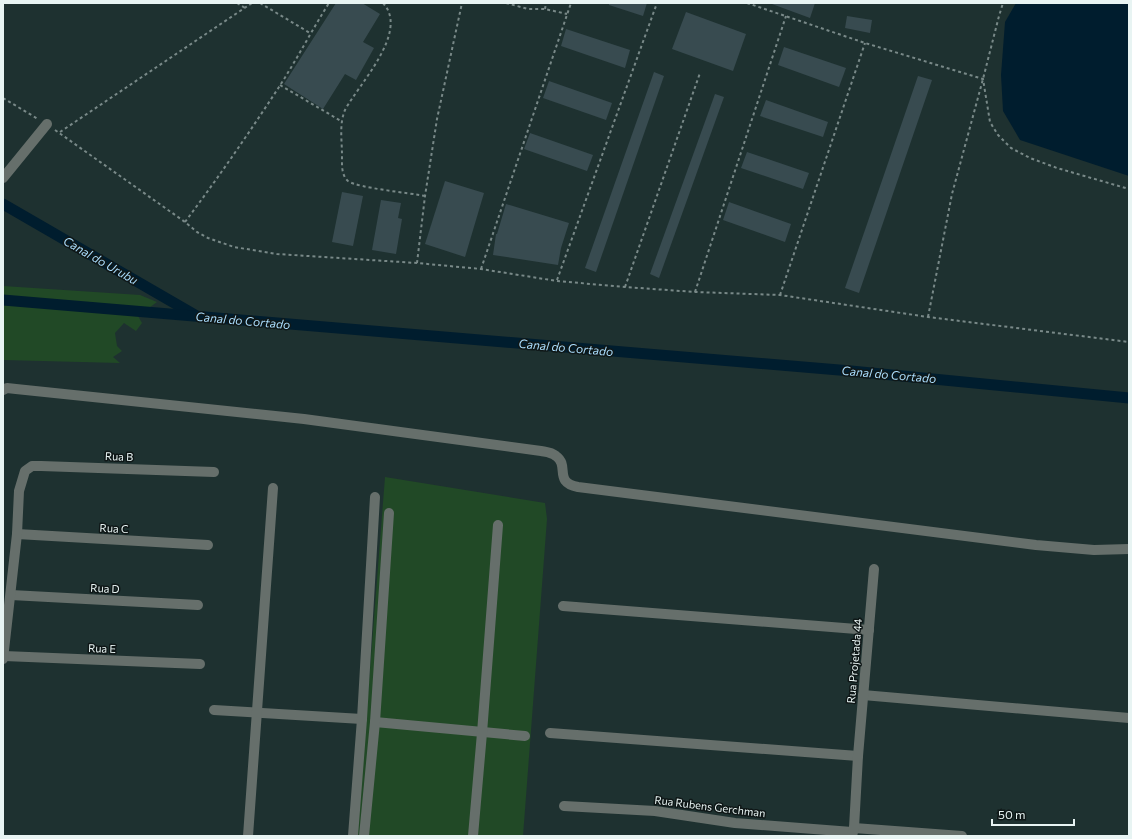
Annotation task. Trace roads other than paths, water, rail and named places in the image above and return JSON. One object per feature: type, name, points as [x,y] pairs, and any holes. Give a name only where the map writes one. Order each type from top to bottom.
[{"type":"street","points":[[5,176],[47,124]]},
{"type":"street","points":[[3,390],[7,388],[304,419],[541,451],[551,453],[558,457],[562,464],[565,482],[571,486],[578,487],[1036,545],[1094,550],[1129,549]]},
{"type":"street","name":"Rua B","points":[[17,534],[19,491],[25,471],[32,466],[214,472]]},
{"type":"street","points":[[248,836],[273,488]]},
{"type":"street","points":[[353,836],[362,720],[375,497]]},
{"type":"street","points":[[364,836],[375,722],[389,513]]},
{"type":"street","points":[[474,836],[498,525]]},
{"type":"street","points":[[3,657],[17,534]]},
{"type":"street","name":"Rua C","points":[[17,534],[208,546]]},
{"type":"street","name":"Rua Projetada 44","points":[[853,832],[874,569]]},
{"type":"street","name":"Rua D","points":[[11,596],[198,605]]},
{"type":"street","points":[[563,606],[868,630]]},
{"type":"street","name":"Rua E","points":[[3,657],[200,664]]},
{"type":"street","points":[[863,695],[1129,718]]},
{"type":"street","points":[[214,710],[362,720]]},
{"type":"street","points":[[375,722],[525,736]]},
{"type":"street","points":[[550,733],[858,756]]},
{"type":"street","name":"Rua Rubens Gerchman","points":[[564,806],[655,811],[734,823],[853,832],[962,836]]},
{"type":"water","points":[[1016,3],[1129,3],[1129,176],[1020,140],[1003,111],[1001,75],[1005,22]]},
{"type":"waterway","name":"Canal do Urubu","points":[[3,204],[195,315]]},
{"type":"waterway","name":"Canal do Cortado","points":[[3,300],[851,371],[1129,398]]}]
